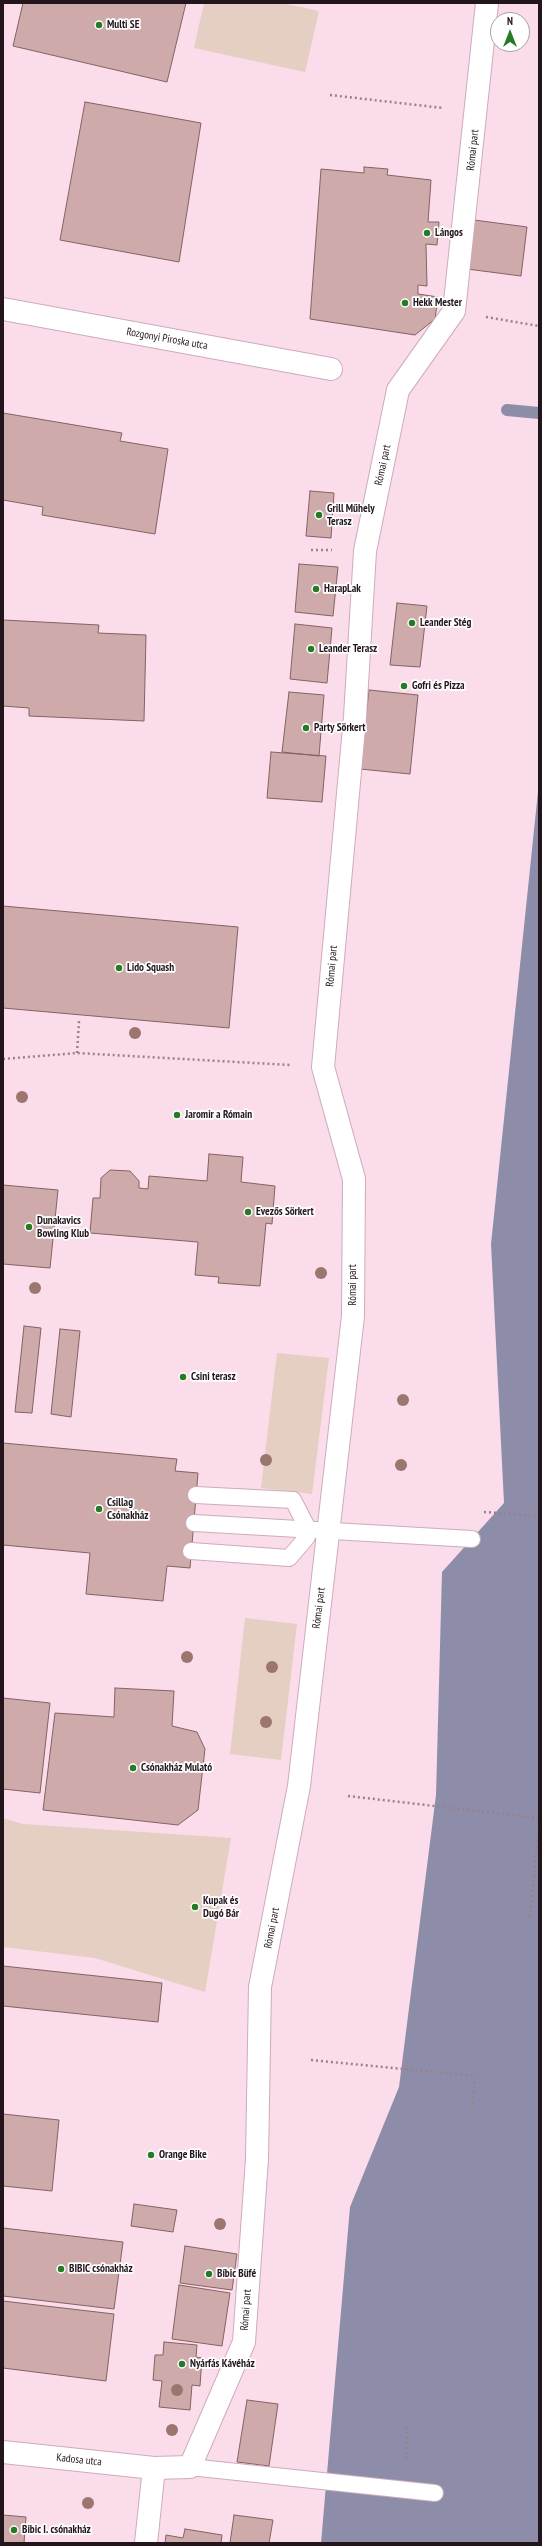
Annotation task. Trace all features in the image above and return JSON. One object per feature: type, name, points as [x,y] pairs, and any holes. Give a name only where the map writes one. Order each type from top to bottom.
[{"type":"street","name":"Római part","points":[[190,2467],[244,2342],[257,2159],[260,1987],[299,1786],[318,1534],[353,1316],[354,1179],[323,1067],[355,717],[365,551],[398,390],[454,311],[477,112],[487,3]]},
{"type":"street","name":"Rozgonyi Piroska utca","points":[[3,308],[331,369]]},
{"type":"street","name":"Kadosa utca","points":[[3,2452],[154,2468]]},
{"type":"street","points":[[146,2543],[154,2468],[190,2467]]},
{"type":"lane","points":[[196,1495],[294,1500],[318,1534]]},
{"type":"lane","points":[[194,1523],[318,1534],[468,1543]]},
{"type":"lane","points":[[214,1532],[318,1534]]},
{"type":"lane","points":[[191,1551],[289,1558],[318,1534]]},
{"type":"lane","points":[[190,2467],[435,2494]]},
{"type":"path","points":[[330,95],[477,112]]},
{"type":"path","points":[[454,311],[539,326]]},
{"type":"path","points":[[77,1053],[78,1021]]},
{"type":"path","points":[[3,1059],[77,1053],[323,1067]]},
{"type":"path","points":[[477,1511],[539,1516]]},
{"type":"path","points":[[348,1796],[539,1818]]},
{"type":"path","points":[[530,1917],[539,1823]]},
{"type":"path","points":[[310,2060],[475,2076],[472,2109]]},
{"type":"shaded area","points":[[204,3],[282,3],[319,11],[305,72],[194,48]]},
{"type":"shaded area","points":[[277,1353],[329,1358],[312,1494],[261,1488]]},
{"type":"shaded area","points":[[245,1618],[297,1624],[281,1760],[230,1754]]},
{"type":"shaded area","points":[[3,1818],[23,1824],[231,1838],[205,1992],[95,1958],[3,1947]]},
{"type":"water","points":[[539,782],[539,2543],[321,2543],[350,2207],[399,2087],[436,1795],[442,1572],[504,1503],[491,1244]]},
{"type":"building","name":"Multi SE","points":[[23,3],[186,3],[167,82],[13,46]]},
{"type":"building","points":[[85,102],[201,123],[179,262],[60,240]]},
{"type":"building","points":[[364,167],[388,169],[387,175],[431,180],[428,222],[439,222],[437,245],[426,244],[427,286],[418,285],[418,294],[438,297],[435,319],[415,335],[310,319],[321,169],[364,173]]},
{"type":"building","points":[[474,220],[527,227],[521,276],[467,269]]},
{"type":"building","points":[[3,413],[122,433],[120,441],[168,449],[155,534],[42,515],[43,507],[3,500]]},
{"type":"building","points":[[310,491],[334,493],[331,538],[306,536]]},
{"type":"building","points":[[299,564],[338,567],[333,616],[295,612]]},
{"type":"building","points":[[397,603],[427,606],[420,667],[390,665]]},
{"type":"building","points":[[3,620],[99,625],[98,633],[146,635],[144,721],[29,716],[29,708],[3,706]]},
{"type":"building","points":[[295,624],[332,628],[327,683],[290,679]]},
{"type":"building","points":[[369,690],[418,695],[410,774],[360,769]]},
{"type":"building","points":[[289,692],[324,695],[319,756],[282,752]]},
{"type":"building","points":[[271,752],[326,756],[322,802],[267,798]]},
{"type":"building","name":"Lido Squash","points":[[3,906],[238,927],[229,1028],[3,1008]]},
{"type":"building","points":[[209,1154],[243,1157],[241,1182],[275,1186],[272,1224],[266,1223],[260,1286],[218,1283],[219,1277],[195,1275],[198,1242],[90,1233],[93,1198],[100,1198],[101,1178],[110,1170],[130,1171],[139,1181],[139,1188],[148,1189],[149,1176],[207,1181]]},
{"type":"building","name":"Dunakavics Bowling Klub","points":[[3,1185],[58,1190],[50,1268],[3,1264]]},
{"type":"building","points":[[24,1326],[41,1328],[32,1413],[15,1412]]},
{"type":"building","points":[[60,1329],[80,1331],[71,1417],[51,1414]]},
{"type":"building","name":"Csillag Csónakház","points":[[3,1443],[177,1459],[175,1471],[198,1473],[190,1568],[167,1566],[163,1601],[86,1594],[90,1553],[3,1545]]},
{"type":"building","points":[[115,1688],[174,1691],[172,1726],[197,1732],[205,1749],[198,1810],[178,1825],[43,1810],[55,1713],[114,1717]]},
{"type":"building","points":[[3,1698],[50,1703],[40,1793],[3,1789]]},
{"type":"building","points":[[3,1966],[162,1983],[158,2022],[3,2006]]},
{"type":"building","points":[[3,2114],[59,2120],[52,2191],[3,2186]]},
{"type":"building","points":[[134,2204],[177,2210],[173,2232],[131,2226]]},
{"type":"building","name":"BIBIC csónakház","points":[[3,2228],[123,2242],[114,2309],[3,2296]]},
{"type":"building","points":[[185,2246],[237,2254],[232,2290],[180,2283]]},
{"type":"building","points":[[179,2285],[230,2293],[222,2346],[172,2339]]},
{"type":"building","name":"BIBIC csónakház","points":[[3,2301],[114,2314],[106,2381],[3,2368]]},
{"type":"building","points":[[164,2342],[197,2345],[196,2357],[202,2358],[200,2386],[192,2385],[190,2410],[159,2407],[162,2381],[153,2380],[155,2355],[163,2355]]},
{"type":"building","points":[[247,2400],[278,2404],[269,2466],[237,2462]]},
{"type":"building","name":"Bibic I. csónakház","points":[[3,2515],[26,2517],[24,2543],[3,2543]]},
{"type":"building","points":[[234,2515],[273,2520],[269,2543],[230,2543]]},
{"type":"building","points":[[185,2529],[222,2535],[221,2543],[165,2543],[166,2535],[183,2538]]},
{"type":"waterway","points":[[507,410],[539,413]]},
{"type":"place","name":"Multi SE","points":[[99,25]]},
{"type":"place","name":"Lángos","points":[[427,233]]},
{"type":"place","name":"Hekk Mester","points":[[405,303]]},
{"type":"place","name":"Grill Műhely Terasz","points":[[319,515]]},
{"type":"place","name":"HarapLak","points":[[316,589]]},
{"type":"place","name":"Leander Stég","points":[[412,623]]},
{"type":"place","name":"Leander Terasz","points":[[311,649]]},
{"type":"place","name":"Gofri és Pizza","points":[[404,686]]},
{"type":"place","name":"Party Sörkert","points":[[306,728]]},
{"type":"place","name":"Lido Squash","points":[[119,968]]},
{"type":"place","name":"Jaromir a Rómain","points":[[177,1115]]},
{"type":"place","name":"Evezős Sörkert","points":[[248,1212]]},
{"type":"place","name":"Dunakavics Bowling Klub","points":[[29,1227]]},
{"type":"place","name":"Csini terasz","points":[[183,1377]]},
{"type":"place","name":"Csillag Csónakház","points":[[99,1509]]},
{"type":"place","name":"Csónakház Mulató","points":[[133,1768]]},
{"type":"place","name":"Kupak és Dugó Bár","points":[[195,1907]]},
{"type":"place","name":"Orange Bike","points":[[151,2155]]},
{"type":"place","name":"BIBIC csónakház","points":[[61,2269]]},
{"type":"place","name":"Bíbic Büfé","points":[[209,2274]]},
{"type":"place","name":"Nyárfás Kávéház","points":[[182,2364]]},
{"type":"place","name":"Bibic I. csónakház","points":[[14,2530]]}]
